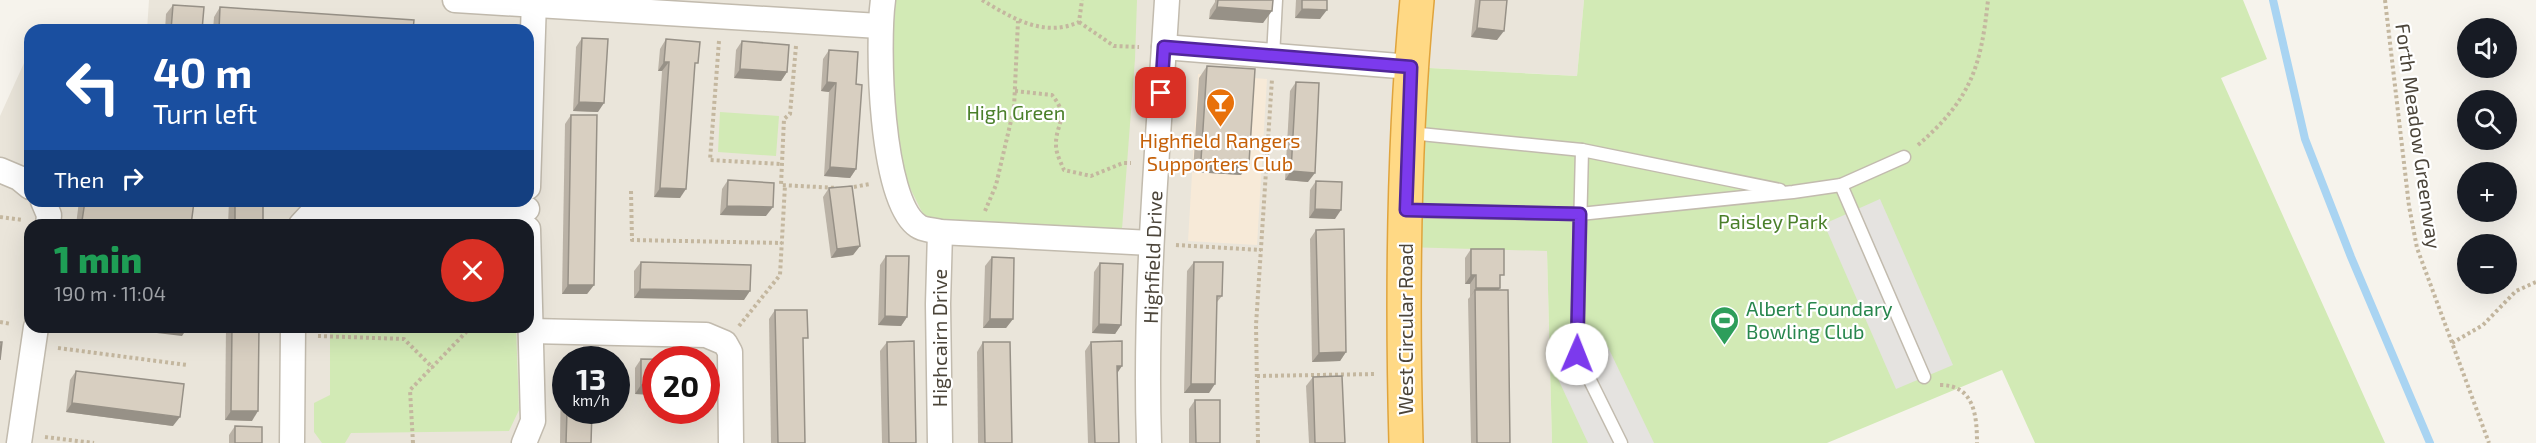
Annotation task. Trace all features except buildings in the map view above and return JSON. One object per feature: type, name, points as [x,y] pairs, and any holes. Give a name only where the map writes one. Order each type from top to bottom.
[{"type":"highway","name":"West Circular Road","points":[[1406,443],[1404,373],[1406,210],[1411,67],[1417,0]]},
{"type":"street","points":[[455,0],[879,26]]},
{"type":"street","points":[[883,0],[879,26],[879,48],[888,160],[904,208],[918,226],[940,232],[1151,243]]},
{"type":"street","name":"Highfield Drive","points":[[1149,443],[1151,243],[1167,0]]},
{"type":"street","points":[[532,24],[533,3]]},
{"type":"street","points":[[1164,47],[1411,67]]},
{"type":"street","points":[[0,170],[24,182]]},
{"type":"street","points":[[307,219],[313,212],[330,208],[528,210]]},
{"type":"street","name":"Highcairn Drive","points":[[940,232],[938,304],[940,443]]},
{"type":"street","points":[[534,331],[706,335],[725,343],[730,352],[731,443]]},
{"type":"street","points":[[292,443],[293,333]]},
{"type":"street","points":[[524,443],[533,421],[531,333]]},
{"type":"street","points":[[20,438],[35,336]]},
{"type":"lane","points":[[1273,57],[1276,0]]},
{"type":"lane","points":[[1408,133],[1582,150],[1793,192]]},
{"type":"lane","points":[[1582,150],[1577,354],[1621,443]]},
{"type":"lane","points":[[1406,210],[1580,214],[1793,192],[1841,185],[1904,157]]},
{"type":"lane","points":[[1841,185],[1924,377]]},
{"type":"path","points":[[982,0],[1025,24],[1066,28],[1079,22]]},
{"type":"path","points":[[1079,22],[1082,0]]},
{"type":"path","points":[[1904,157],[1955,109],[1982,52],[1988,0]]},
{"type":"path","name":"Forth Meadow Greenway","points":[[2385,0],[2412,226],[2424,270],[2490,443]]},
{"type":"path","points":[[721,16],[710,160],[781,164]]},
{"type":"path","points":[[798,21],[790,114],[784,119],[781,185],[852,189],[894,177]]},
{"type":"path","points":[[975,234],[996,185],[1014,108],[1018,21]]},
{"type":"path","points":[[1079,22],[1114,46]]},
{"type":"path","points":[[1258,443],[1256,325],[1273,57]]},
{"type":"path","points":[[1015,91],[1052,95],[1060,106],[1062,118],[1056,146],[1064,170],[1090,176],[1123,163]]},
{"type":"path","points":[[725,343],[780,276],[785,185]]},
{"type":"path","points":[[631,191],[632,240],[782,243]]},
{"type":"path","points":[[1151,243],[1261,250]]},
{"type":"path","points":[[2452,343],[2482,325],[2516,291],[2536,282]]},
{"type":"path","points":[[321,333],[404,339],[433,368]]},
{"type":"path","points":[[413,443],[410,390],[466,333]]},
{"type":"path","points":[[35,336],[187,365]]},
{"type":"path","points":[[1257,376],[1404,373]]},
{"type":"path","points":[[1924,377],[1928,382],[1936,385],[1956,386],[1966,394],[1976,416],[1977,443]]},
{"type":"path","points":[[20,438],[94,443]]},
{"type":"shaded area","points":[[149,0],[1584,0],[1577,76],[1412,67],[1547,251],[1552,443],[0,443],[0,116],[24,63],[24,207],[534,207],[534,24],[147,24]]},
{"type":"shaded area","points":[[1198,74],[1267,79],[1257,245],[1188,241]]},
{"type":"shaded area","points":[[1880,199],[1953,365],[1896,389],[1824,224]]},
{"type":"shaded area","points":[[1605,341],[1654,443],[1588,443],[1552,366]]},
{"type":"green space","name":"High Green","points":[[896,0],[1137,0],[1135,59],[1122,229],[926,220],[901,170],[890,39]]},
{"type":"green space","name":"Paisley Park","points":[[1584,0],[2243,0],[2267,59],[2221,78],[2385,443],[2035,443],[2002,370],[1827,443],[1552,443],[1547,251],[1404,247],[1411,67],[1577,76]]},
{"type":"green space","points":[[720,112],[779,116],[776,156],[718,152]]},
{"type":"green space","points":[[330,333],[516,333],[519,410],[509,431],[351,433],[345,443],[322,443],[314,432],[314,403],[330,395]]},
{"type":"waterway","points":[[2273,0],[2305,139],[2351,257],[2430,443]]},
{"type":"place","name":"Highfield Rangers Supporters Club","points":[[1220,128]]},
{"type":"place","name":"Albert Foundary Bowling Club","points":[[1725,346]]},
{"type":"route","points":[[1161,93],[1164,47],[1411,67],[1406,210],[1442,213],[1580,214],[1577,354]]}]
